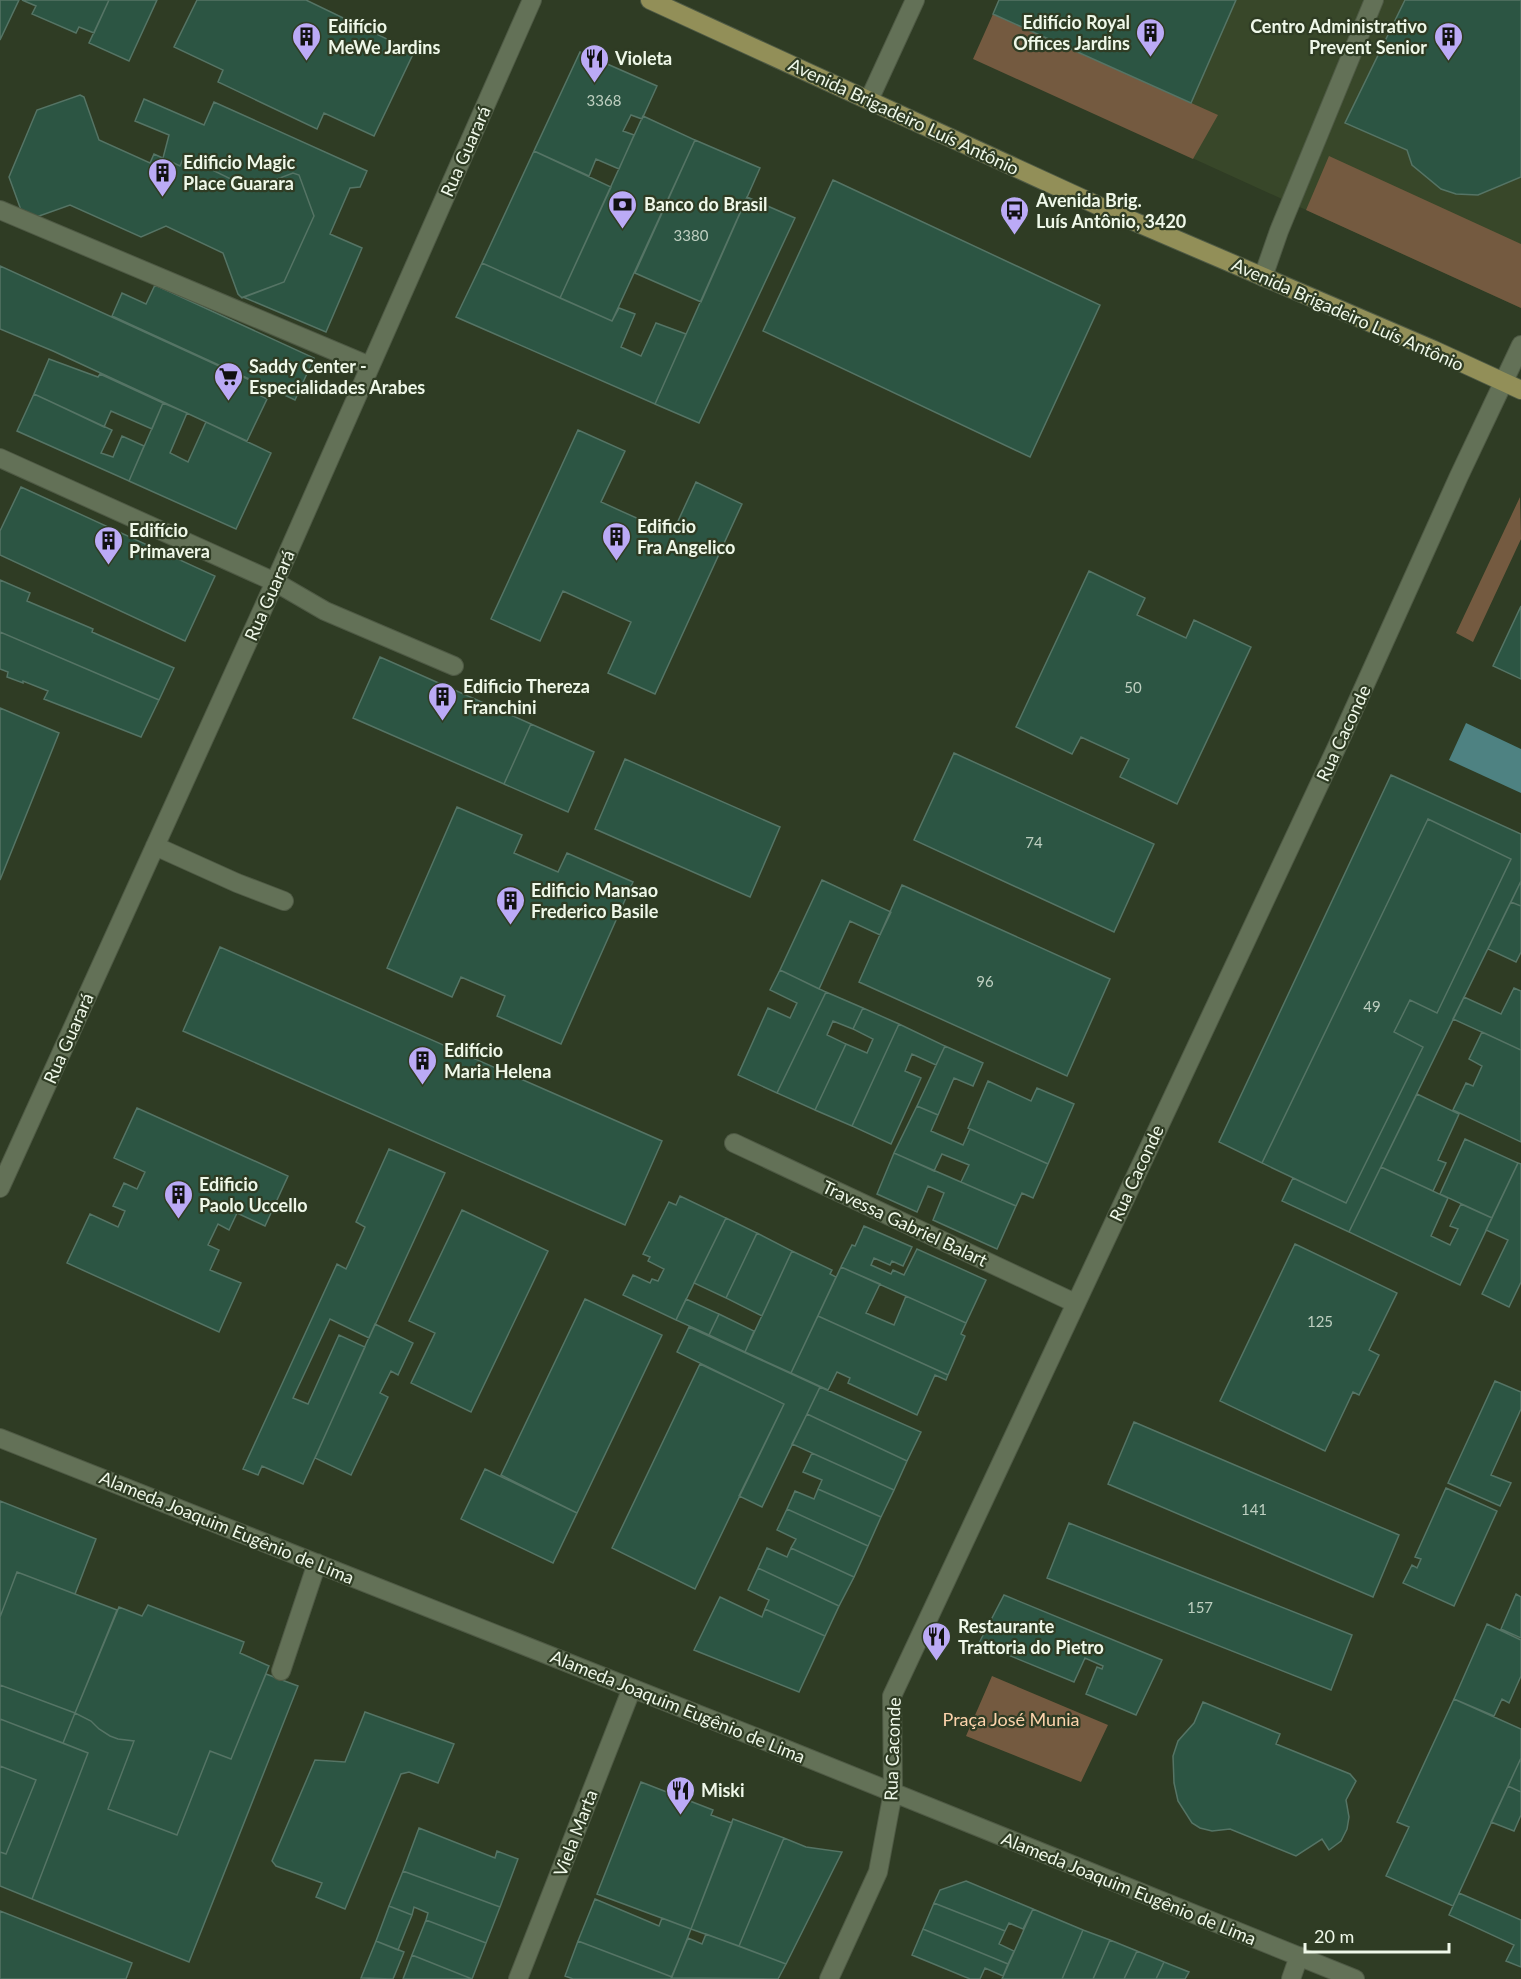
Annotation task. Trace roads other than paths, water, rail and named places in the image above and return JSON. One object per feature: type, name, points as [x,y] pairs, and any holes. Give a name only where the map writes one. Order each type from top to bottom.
[{"type":"main road","name":"Avenida Brigadeiro Luís Antônio","points":[[650,0],[1112,212],[1521,390]]},
{"type":"street","name":"Rua Guarará","points":[[0,1188],[275,582],[532,0]]},
{"type":"street","points":[[869,100],[915,0]]},
{"type":"street","points":[[1263,277],[1279,231],[1374,0]]},
{"type":"street","points":[[0,210],[370,366]]},
{"type":"street","name":"Rua Caconde","points":[[829,1979],[878,1872],[893,1792],[892,1696],[1336,749],[1521,345]]},
{"type":"street","points":[[0,458],[275,582],[325,610],[454,666]]},
{"type":"street","points":[[155,846],[237,883],[284,901]]},
{"type":"street","name":"Travessa Gabriel Balart","points":[[734,1143],[1075,1303]]},
{"type":"street","name":"Alameda Joaquim Eugênio de Lima","points":[[0,1438],[893,1792],[1355,1979]]},
{"type":"street","points":[[281,1671],[317,1563]]},
{"type":"street","name":"Viela Marta","points":[[518,1979],[632,1688]]},
{"type":"street","points":[[1291,1979],[1299,1956]]},
{"type":"water","points":[[1466,723],[1521,749],[1521,793],[1449,760]]},
{"type":"place","name":"Edifício Royal Offices Jardins","points":[[1151,58]]},
{"type":"place","name":"Edifício MeWe Jardins","points":[[307,62]]},
{"type":"place","name":"Centro Administrativo Prevent Senior","points":[[1448,62]]},
{"type":"place","name":"Violeta","points":[[594,84]]},
{"type":"place","name":"Edificio Magic Place Guarara","points":[[162,198]]},
{"type":"place","name":"Banco do Brasil","points":[[623,230]]},
{"type":"place","name":"Avenida Brig. Luís Antônio, 3420","points":[[1015,236]]},
{"type":"place","name":"Saddy Center - Especialidades Arabes","points":[[228,402]]},
{"type":"place","name":"Edificio Fra Angelico","points":[[616,562]]},
{"type":"place","name":"Edifício Primavera","points":[[108,566]]},
{"type":"place","name":"Edificio Thereza Franchini","points":[[442,722]]},
{"type":"place","name":"Edificio Mansao Frederico Basile","points":[[510,926]]},
{"type":"place","name":"Edifício Maria Helena","points":[[423,1086]]},
{"type":"place","name":"Edificio Paolo Uccello","points":[[178,1220]]},
{"type":"place","name":"Restaurante Trattoria do Pietro","points":[[937,1662]]},
{"type":"place","name":"Miski","points":[[680,1816]]},
{"type":"park label","name":"Praça José Munia","points":[[1011,1719]]}]
